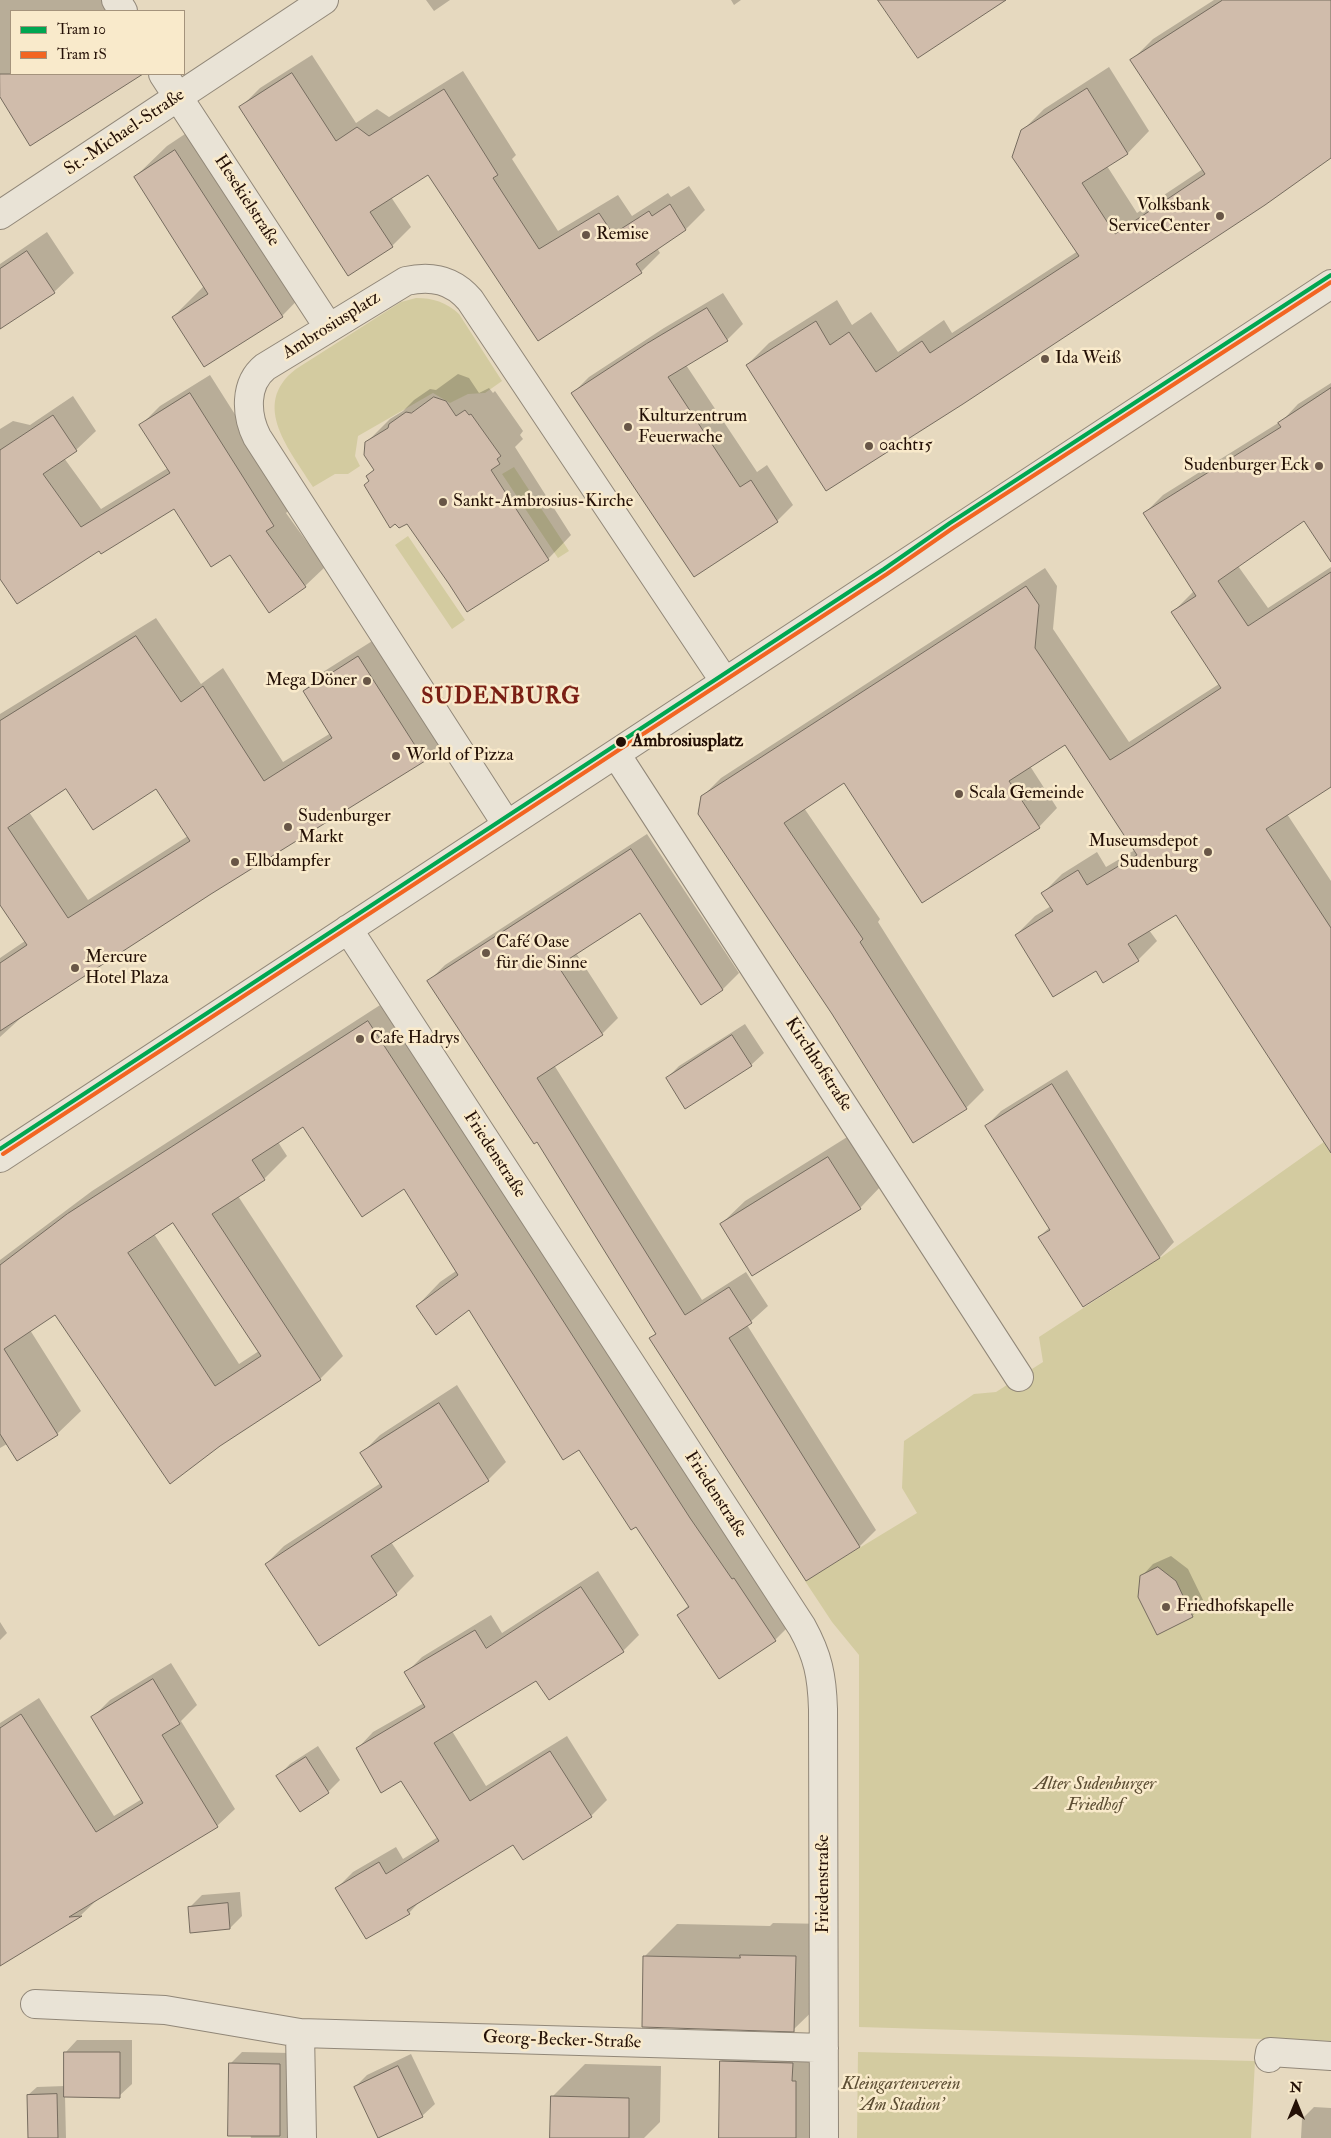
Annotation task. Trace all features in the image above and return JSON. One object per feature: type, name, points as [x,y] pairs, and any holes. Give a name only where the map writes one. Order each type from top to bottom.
[{"type":"street","name":"St.-Michael-Straße","points":[[0,215],[324,0]]},
{"type":"street","name":"Hesekielstraße","points":[[164,75],[329,328]]},
{"type":"street","name":"Ambrosiusplatz","points":[[507,825],[410,672],[296,500],[250,424],[250,391],[259,372],[406,281],[425,278],[439,279],[457,287],[464,293],[725,682]]},
{"type":"street","points":[[0,1158],[1331,284]]},
{"type":"street","name":"Kirchhofstraße","points":[[616,754],[1020,1377]]},
{"type":"street","name":"Friedenstraße","points":[[348,929],[802,1627],[816,1654],[821,1676],[824,1709],[824,2138]]},
{"type":"street","name":"Georg-Becker-Straße","points":[[35,2004],[165,2010],[300,2033],[824,2048]]},
{"type":"street","points":[[300,2033],[302,2138]]},
{"type":"street","points":[[1270,2055],[1331,2056]]},
{"type":"green space","points":[[416,298],[439,302],[449,306],[459,314],[502,381],[485,393],[468,394],[450,403],[433,393],[358,436],[355,456],[360,466],[348,474],[335,474],[313,487],[294,458],[279,428],[275,413],[276,398],[282,383],[296,369],[401,302]]},
{"type":"green space","points":[[514,467],[569,551],[558,558],[502,474]]},
{"type":"green space","points":[[408,536],[465,620],[452,629],[395,545]]},
{"type":"green space","name":"Alter Sudenburger Friedhof","points":[[1331,1137],[1331,2041],[859,2027],[859,1655],[832,1622],[805,1581],[917,1513],[902,1488],[904,1441],[974,1394],[996,1392],[1043,1362],[1039,1337],[1160,1258]]},
{"type":"green space","name":"Kleingartenverein 'Am Stadion'","points":[[858,2052],[1255,2061],[1251,2138],[857,2138]]},
{"type":"building","points":[[878,0],[1006,0],[918,58]]},
{"type":"building","points":[[1223,0],[1331,0],[1331,158],[1265,205],[963,404],[826,491],[746,365],[816,321],[830,345],[849,332],[876,372],[922,341],[930,353],[1079,256],[1012,157],[1021,130],[1087,88],[1128,154],[1082,183],[1115,234],[1205,174],[1130,60]]},
{"type":"building","points":[[292,73],[336,141],[357,127],[369,136],[444,89],[498,175],[493,178],[539,249],[599,213],[613,234],[649,211],[652,216],[670,204],[686,230],[636,264],[642,273],[538,341],[428,175],[370,212],[393,247],[348,276],[239,107]]},
{"type":"building","points":[[0,74],[141,75],[30,146],[0,97]]},
{"type":"building","points":[[175,150],[283,317],[204,367],[172,317],[208,294],[134,177]]},
{"type":"building","points":[[27,251],[55,293],[0,329],[0,269]]},
{"type":"building","points":[[707,308],[728,341],[668,377],[740,487],[751,480],[778,522],[694,577],[571,393],[646,344]]},
{"type":"building","points":[[1331,388],[1331,562],[1304,521],[1218,581],[1248,626],[1331,572],[1331,787],[1266,829],[1331,928],[1331,1153],[1176,915],[1128,944],[1139,961],[1103,983],[1096,971],[1053,997],[1015,935],[1053,911],[1041,893],[1078,870],[1087,885],[1137,855],[1065,745],[1009,781],[1040,828],[922,903],[844,783],[784,823],[863,939],[860,942],[967,1109],[913,1143],[832,1014],[698,814],[701,796],[1026,586],[1039,605],[1035,648],[1110,760],[1134,745],[1221,688],[1171,612],[1196,596],[1143,513],[1281,427],[1278,423]]},
{"type":"building","points":[[190,393],[274,526],[266,531],[306,587],[269,613],[230,555],[211,567],[174,509],[101,554],[99,551],[17,604],[0,579],[0,450],[53,415],[77,451],[43,474],[81,527],[170,473],[139,425]]},
{"type":"building","name":"Sankt-Ambrosius-Kirche","points":[[434,397],[446,401],[456,416],[465,410],[469,415],[471,414],[501,456],[497,459],[500,464],[491,470],[549,560],[467,612],[407,524],[399,528],[395,524],[390,528],[364,485],[369,481],[366,476],[374,470],[364,455],[365,442],[388,428],[389,424],[406,412],[411,413]]},
{"type":"building","points":[[136,636],[181,702],[203,686],[264,781],[332,738],[303,691],[358,656],[425,761],[211,894],[0,1031],[0,963],[27,945],[0,905],[0,721]],"holes":[[[66,789],[93,830],[156,789],[190,841],[68,918],[8,828]]]},
{"type":"building","points":[[631,849],[723,990],[701,1005],[640,913],[558,966],[603,1035],[537,1078],[685,1315],[729,1287],[752,1323],[729,1338],[860,1547],[806,1581],[649,1338],[656,1334],[537,1142],[534,1144],[427,981]]},
{"type":"building","points":[[368,1021],[690,1518],[732,1579],[734,1578],[776,1641],[719,1679],[677,1615],[689,1607],[636,1527],[631,1530],[579,1450],[563,1460],[469,1310],[436,1335],[416,1306],[458,1275],[404,1189],[362,1217],[303,1127],[252,1160],[265,1180],[212,1214],[321,1380],[220,1446],[170,1484],[55,1315],[4,1349],[58,1435],[17,1461],[0,1434],[0,1265],[67,1214]],"holes":[[[173,1223],[261,1356],[215,1386],[128,1253]]]},
{"type":"building","points":[[732,1035],[752,1066],[685,1109],[666,1078]]},
{"type":"building","points":[[1052,1084],[1160,1258],[1083,1307],[1038,1237],[1050,1230],[985,1126]]},
{"type":"building","points":[[828,1157],[861,1209],[752,1276],[720,1224]]},
{"type":"building","points":[[439,1403],[489,1481],[371,1556],[397,1595],[319,1646],[265,1564],[382,1487],[360,1453]]},
{"type":"building","name":"Friedhofskapelle","points":[[1158,1567],[1176,1581],[1193,1617],[1157,1635],[1138,1597],[1140,1576]]},
{"type":"building","points":[[581,1587],[624,1652],[549,1700],[536,1681],[434,1743],[470,1801],[550,1751],[592,1817],[523,1860],[513,1845],[407,1910],[410,1914],[366,1939],[335,1888],[379,1862],[386,1874],[439,1841],[401,1781],[381,1793],[356,1748],[425,1707],[404,1672],[475,1630],[486,1648]]},
{"type":"building","points":[[153,1679],[180,1724],[162,1735],[218,1827],[69,1917],[82,1916],[0,1966],[0,1728],[21,1714],[96,1832],[143,1803],[91,1717]]},
{"type":"building","points":[[306,1757],[329,1793],[300,1812],[276,1776]]},
{"type":"building","points":[[228,1903],[230,1929],[190,1933],[188,1907]]},
{"type":"building","points":[[740,1955],[796,1956],[794,2032],[642,2027],[643,1956],[740,1958]]},
{"type":"building","points":[[64,2052],[120,2052],[120,2098],[64,2097]]},
{"type":"building","points":[[720,2061],[793,2063],[792,2081],[796,2081],[796,2138],[719,2138]]},
{"type":"building","points":[[229,2063],[280,2064],[280,2136],[228,2136]]},
{"type":"building","points":[[398,2066],[423,2117],[378,2138],[354,2087]]},
{"type":"building","points":[[57,2094],[58,2138],[28,2138],[27,2095]]},
{"type":"building","points":[[551,2096],[629,2098],[629,2138],[550,2138]]},
{"type":"tram line","name":"10","points":[[0,1149],[884,569],[950,523],[1331,275]]},
{"type":"tram line","name":"1S","points":[[3,1154],[887,574],[953,528],[1331,282]]},
{"type":"place","name":"Volksbank ServiceCenter","points":[[1220,216]]},
{"type":"place","name":"Remise","points":[[586,235]]},
{"type":"place","name":"Ida Weiß","points":[[1045,359]]},
{"type":"place","name":"Kulturzentrum Feuerwache","points":[[628,427]]},
{"type":"place","name":"0acht15","points":[[869,446]]},
{"type":"place","name":"Sudenburger Eck","points":[[1319,466]]},
{"type":"place","name":"Sankt-Ambrosius-Kirche","points":[[443,502]]},
{"type":"place","name":"Mega Döner","points":[[367,681]]},
{"type":"place","name":"Ambrosiusplatz","points":[[621,742]]},
{"type":"place","name":"World of Pizza","points":[[396,756]]},
{"type":"place","name":"Scala Gemeinde","points":[[959,794]]},
{"type":"place","name":"Sudenburger Markt","points":[[288,827]]},
{"type":"place","name":"Museumsdepot Sudenburg","points":[[1208,852]]},
{"type":"place","name":"Elbdampfer","points":[[235,862]]},
{"type":"place","name":"Café Oase für die Sinne","points":[[486,953]]},
{"type":"place","name":"Mercure Hotel Plaza","points":[[75,968]]},
{"type":"place","name":"Cafe Hadrys","points":[[360,1039]]},
{"type":"place","name":"Friedhofskapelle","points":[[1166,1607]]},
{"type":"district","name":"SUDENBURG","points":[[501,698]]}]
